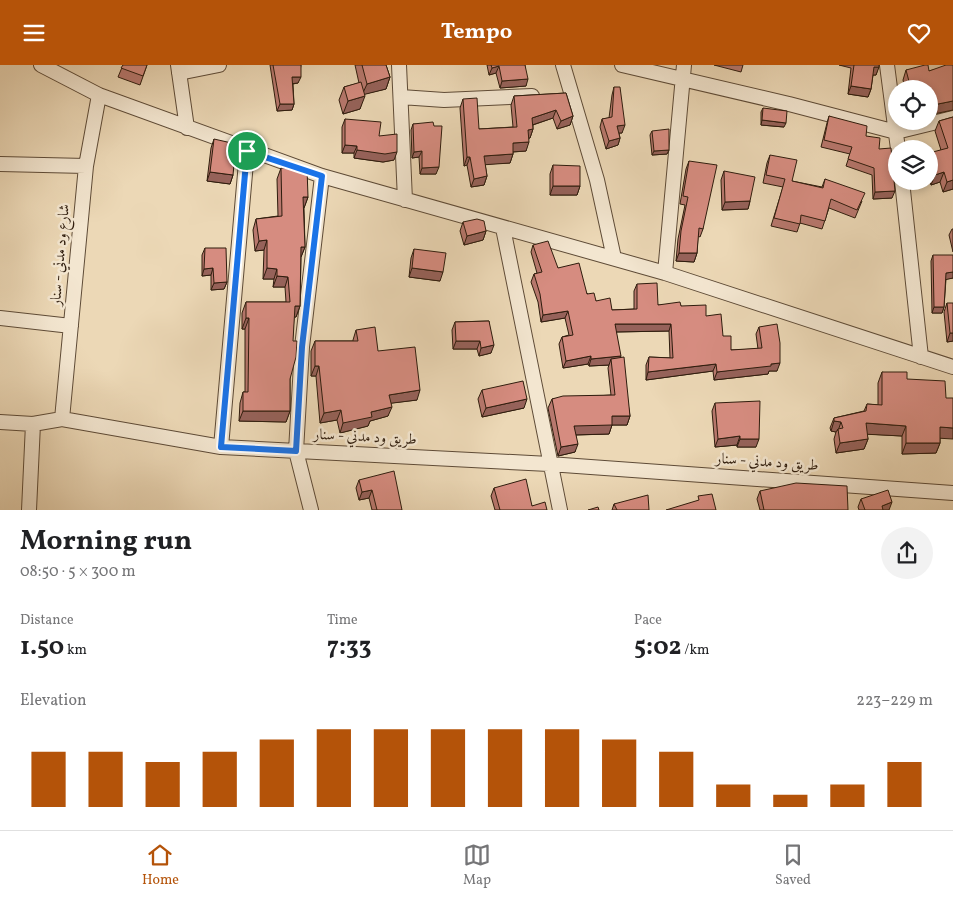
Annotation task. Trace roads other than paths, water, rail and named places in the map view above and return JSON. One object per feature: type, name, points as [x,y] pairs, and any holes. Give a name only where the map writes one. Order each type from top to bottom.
[{"type":"street","points":[[41,65],[99,95],[247,151],[322,176],[503,229],[665,273],[953,367]]},
{"type":"street","points":[[187,128],[179,69],[219,65]]},
{"type":"street","points":[[399,65],[405,200]]},
{"type":"street","points":[[562,65],[572,92],[597,180],[614,258]]},
{"type":"street","points":[[622,65],[684,72],[896,132],[953,118]]},
{"type":"street","points":[[887,65],[897,140]]},
{"type":"street","points":[[665,273],[684,72]]},
{"type":"street","points":[[401,97],[444,100],[572,92]]},
{"type":"street","name":"شارع ود مدني - سنار","points":[[62,419],[86,165],[99,95]]},
{"type":"street","points":[[221,447],[247,151]]},
{"type":"street","points":[[0,164],[86,165]]},
{"type":"street","points":[[311,510],[296,451],[302,347],[322,176]]},
{"type":"street","points":[[903,190],[921,357]]},
{"type":"street","points":[[503,229],[549,464],[560,510]]},
{"type":"street","points":[[0,318],[71,327]]},
{"type":"street","name":"طريق ود مدني - سنار","points":[[0,422],[33,424],[62,419],[221,447],[549,464],[953,493]]},
{"type":"street","points":[[29,510],[33,424]]}]
